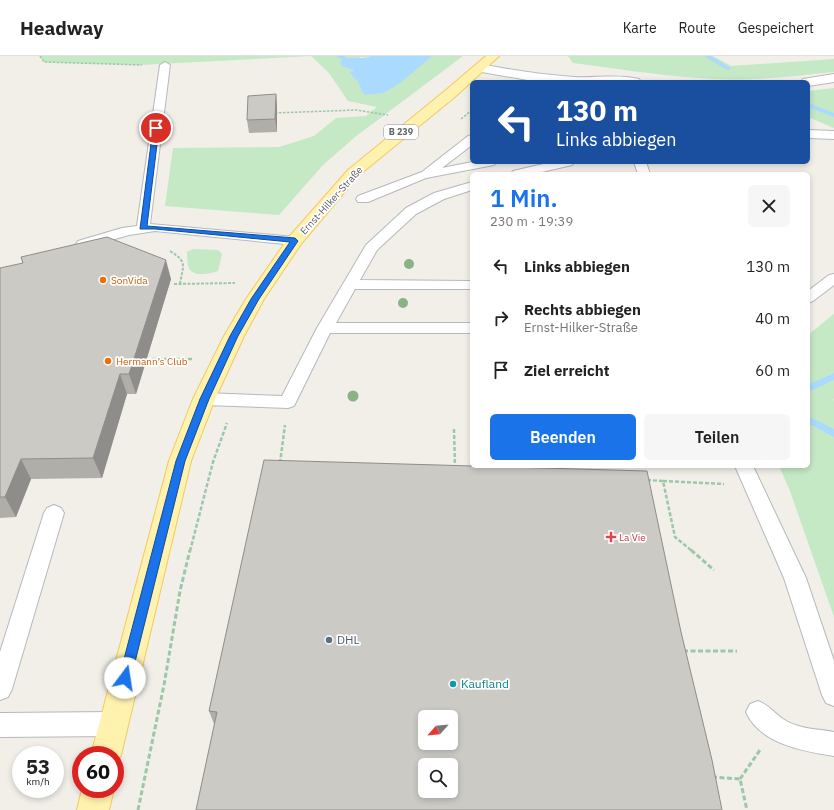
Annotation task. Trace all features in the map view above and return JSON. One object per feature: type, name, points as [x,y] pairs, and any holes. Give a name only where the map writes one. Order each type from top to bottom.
[{"type":"main road","name":"B 239","points":[[480,68],[493,56]]},
{"type":"main road","name":"Ernst-Hilker-Straße","points":[[108,746],[180,461],[204,399],[234,336],[255,299],[295,241],[353,173],[480,68]]},
{"type":"main road","points":[[93,810],[96,798]]},
{"type":"street","points":[[493,56],[506,59]]},
{"type":"street","points":[[548,67],[584,72],[606,80]]},
{"type":"street","points":[[480,68],[537,78],[563,80]]},
{"type":"street","points":[[810,82],[834,78]]},
{"type":"lane","points":[[143,228],[165,65]]},
{"type":"lane","points":[[810,134],[834,135]]},
{"type":"lane","points":[[423,176],[470,141]]},
{"type":"lane","points":[[363,199],[423,176],[480,164]]},
{"type":"lane","points":[[526,172],[560,164]]},
{"type":"lane","points":[[204,399],[288,402],[325,328],[372,248],[410,210],[439,196],[470,187]]},
{"type":"lane","points":[[70,248],[126,231],[155,227],[295,241]]},
{"type":"lane","points":[[810,294],[834,278]]},
{"type":"lane","points":[[350,284],[470,285]]},
{"type":"lane","points":[[325,328],[470,328]]},
{"type":"lane","points":[[749,475],[795,578],[834,695]]},
{"type":"lane","points":[[0,689],[54,513]]},
{"type":"lane","points":[[758,712],[775,728],[802,738],[834,744]]},
{"type":"lane","points":[[0,725],[113,724]]},
{"type":"path","points":[[40,56],[44,62],[165,65]]},
{"type":"path","points":[[272,117],[272,113],[356,110],[388,115]]},
{"type":"path","points":[[164,249],[182,258],[183,263],[180,284]]},
{"type":"path","points":[[174,284],[238,282]]},
{"type":"path","points":[[152,359],[193,359]]},
{"type":"path","points":[[138,810],[164,685],[180,591],[213,462],[236,400]]},
{"type":"path","points":[[279,468],[288,402]]},
{"type":"path","points":[[454,428],[455,473]]},
{"type":"path","points":[[640,480],[663,481],[749,475]]},
{"type":"path","points":[[663,481],[675,537],[714,570]]},
{"type":"path","points":[[681,651],[736,651]]},
{"type":"path","points":[[747,810],[740,779],[775,728]]},
{"type":"path","points":[[709,777],[740,779]]},
{"type":"green space","points":[[40,56],[311,56],[140,65],[44,62]]},
{"type":"green space","points":[[311,56],[371,56],[367,58],[360,57],[354,70],[349,72],[358,82],[417,68],[432,56],[463,56],[355,137],[323,165],[279,215],[165,206],[173,148],[279,147],[314,136],[336,118],[366,116],[377,107],[348,101],[329,73]]},
{"type":"green space","points":[[568,56],[713,56],[731,66],[834,59],[834,72],[760,79],[697,78],[573,63]]},
{"type":"green space","points":[[834,88],[834,128],[810,118],[810,91]]},
{"type":"green space","points":[[193,249],[218,250],[222,254],[218,271],[197,274],[190,270],[187,252]]},
{"type":"green space","points":[[834,314],[834,617],[790,491],[780,468],[810,468],[810,333]]},
{"type":"water","points":[[371,56],[432,56],[400,83],[383,93],[364,95],[358,82],[349,72],[354,70],[342,66],[340,62],[344,58],[367,58]]},
{"type":"building","points":[[276,94],[275,119],[247,120],[248,96]]},
{"type":"building","points":[[107,237],[166,260],[129,374],[120,374],[93,458],[21,459],[5,497],[0,497],[0,268],[23,263],[21,257]]},
{"type":"building","name":"Kaufland","points":[[264,460],[470,466],[470,468],[543,468],[647,471],[681,632],[712,760],[722,810],[196,810],[217,712],[209,711]]},
{"type":"waterway","points":[[338,56],[344,58]]},
{"type":"waterway","points":[[707,56],[729,69]]},
{"type":"waterway","points":[[810,106],[834,115]]},
{"type":"waterway","points":[[810,388],[834,376]]},
{"type":"waterway","points":[[810,420],[834,433]]},
{"type":"place","name":"SonVida","points":[[103,280]]},
{"type":"place","name":"Hermann’s Club","points":[[108,361]]},
{"type":"place","name":"La Vie","points":[[611,537]]},
{"type":"place","name":"DHL","points":[[329,640]]},
{"type":"place","name":"Kaufland","points":[[453,684]]},
{"type":"route","points":[[125,678],[180,461],[204,399],[234,336],[255,299],[295,241],[268,237],[155,227],[143,228],[156,128]]}]
